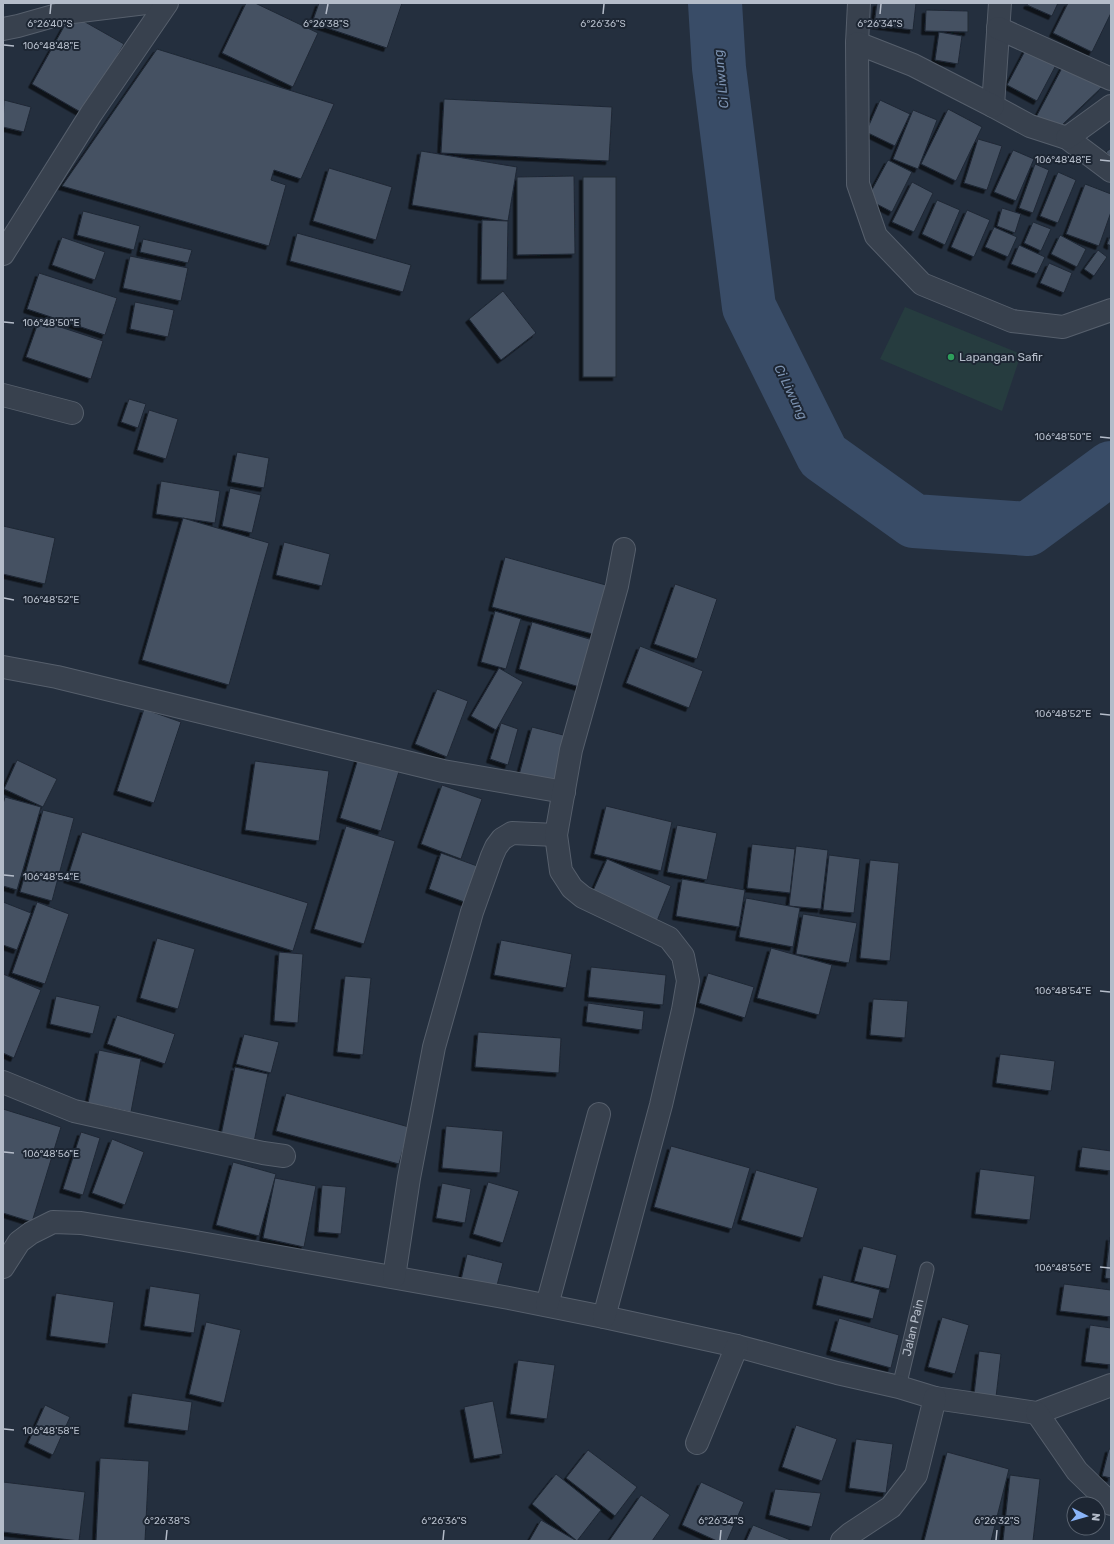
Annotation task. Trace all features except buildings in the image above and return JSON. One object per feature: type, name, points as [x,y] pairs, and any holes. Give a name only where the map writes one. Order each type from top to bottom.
[{"type":"street","points":[[3,29],[64,13],[146,3]]},
{"type":"street","points":[[3,254],[91,114],[167,3]]},
{"type":"street","points":[[859,3],[858,184],[876,236],[922,284],[1012,321],[1063,327],[1111,310]]},
{"type":"street","points":[[993,106],[1000,3]]},
{"type":"street","points":[[998,28],[1111,79]]},
{"type":"street","points":[[858,43],[913,66],[1030,126],[1067,138],[1111,170]]},
{"type":"street","points":[[1067,138],[1111,106]]},
{"type":"street","points":[[3,395],[72,413]]},
{"type":"street","points":[[604,1317],[662,1098],[683,1010],[688,981],[683,956],[669,938],[583,897],[572,888],[561,871],[556,835],[571,750],[617,586],[624,549]]},
{"type":"street","points":[[3,667],[57,677],[443,772],[564,792]]},
{"type":"street","points":[[394,1277],[409,1178],[434,1047],[472,912],[492,856],[502,839],[512,833],[556,835]]},
{"type":"street","points":[[3,1082],[74,1111],[264,1153],[284,1156]]},
{"type":"street","points":[[547,1305],[599,1114]]},
{"type":"street","points":[[3,1267],[19,1242],[32,1232],[53,1222],[81,1223],[547,1305],[737,1346],[837,1374],[899,1387],[935,1398],[1037,1413],[1111,1385]]},
{"type":"street","points":[[697,1444],[737,1346]]},
{"type":"street","points":[[842,1541],[891,1507],[916,1475],[935,1398]]},
{"type":"street","points":[[1037,1413],[1077,1471],[1111,1504]]},
{"type":"lane","name":"Jalan Pain","points":[[899,1387],[927,1269]]},
{"type":"green space","name":"Lapangan Safir","points":[[905,307],[1021,354],[1002,411],[880,359]]},
{"type":"waterway","name":"Ci Liwung","points":[[715,3],[719,68],[749,307],[823,456],[914,521],[1028,529],[1111,468]]},
{"type":"place","name":"Lapangan Safir","points":[[951,357]]}]
